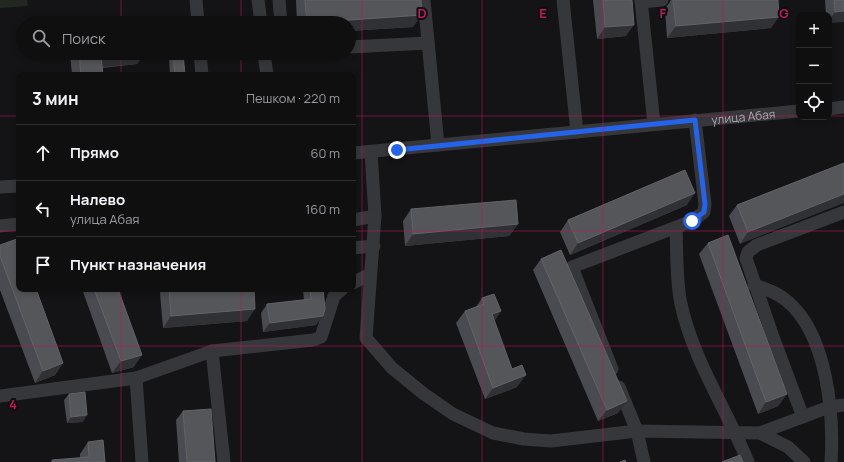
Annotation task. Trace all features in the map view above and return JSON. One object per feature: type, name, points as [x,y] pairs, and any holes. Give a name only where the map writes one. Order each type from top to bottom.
[{"type":"street","points":[[196,0],[197,16]]},
{"type":"street","points":[[258,0],[260,16]]},
{"type":"street","points":[[279,0],[280,16]]},
{"type":"street","points":[[424,0],[438,145]]},
{"type":"street","points":[[563,0],[577,132]]},
{"type":"street","points":[[654,124],[641,1],[662,0]]},
{"type":"street","points":[[356,47],[428,43]]},
{"type":"street","points":[[201,60],[202,72]]},
{"type":"street","points":[[265,60],[267,72]]},
{"type":"street","points":[[832,109],[844,107]]},
{"type":"street","name":"улица Абая","points":[[356,153],[796,111]]},
{"type":"street","points":[[644,462],[637,431],[572,267],[676,228],[699,217],[704,212],[705,204],[695,120]]},
{"type":"street","points":[[371,152],[375,216],[374,246],[370,274],[366,338],[392,368],[453,414],[493,433],[524,439],[551,441],[637,431],[760,433],[829,407],[844,406]]},
{"type":"street","points":[[0,188],[16,186]]},
{"type":"street","points":[[803,417],[754,285],[746,258],[748,252],[752,248],[844,212]]},
{"type":"street","points":[[356,219],[375,216]]},
{"type":"street","points":[[0,226],[16,224]]},
{"type":"street","points":[[676,228],[681,304],[695,347],[709,381],[736,432],[748,462]]},
{"type":"street","points":[[356,248],[374,246]]},
{"type":"street","points":[[356,281],[370,274]]},
{"type":"street","points":[[754,285],[774,292],[788,301],[802,318],[814,338],[822,358],[829,407],[832,444],[831,462]]},
{"type":"street","points":[[0,396],[136,378],[212,351],[313,340],[321,337],[334,296],[339,292]]},
{"type":"street","points":[[212,351],[224,462]]},
{"type":"street","points":[[136,378],[142,462]]},
{"type":"street","points":[[760,433],[788,447],[804,462]]},
{"type":"shaded area","points":[[0,0],[27,0],[28,6],[0,8]]},
{"type":"building","points":[[305,0],[421,0],[422,15],[356,20],[356,16],[306,16]]},
{"type":"building","points":[[603,0],[632,0],[634,25],[605,27]]},
{"type":"building","points":[[673,0],[778,0],[779,17],[676,26]]},
{"type":"building","points":[[834,0],[844,0],[844,11],[835,12]]},
{"type":"building","points":[[80,60],[101,60],[103,72],[81,72]]},
{"type":"building","points":[[174,60],[184,60],[185,72],[175,72]]},
{"type":"building","points":[[844,163],[844,194],[748,232],[737,205]]},
{"type":"building","points":[[685,170],[695,193],[578,243],[568,220]]},
{"type":"building","points":[[516,200],[518,224],[413,234],[411,209]]},
{"type":"building","points":[[728,235],[787,394],[766,402],[708,243]]},
{"type":"building","points":[[16,239],[16,292],[37,292],[63,363],[43,371],[0,256],[0,245]]},
{"type":"building","points":[[561,250],[627,401],[607,410],[541,259]]},
{"type":"building","points":[[95,292],[119,292],[142,355],[121,361]]},
{"type":"building","points":[[169,292],[254,292],[255,309],[171,316]]},
{"type":"building","points":[[310,292],[323,292],[325,309],[323,316],[270,323],[267,304],[311,299]]},
{"type":"building","points":[[494,294],[501,311],[492,314],[512,369],[522,365],[526,375],[493,388],[465,311],[484,304],[482,298]]},
{"type":"building","points":[[85,392],[87,415],[71,417],[69,394]]},
{"type":"building","points":[[211,409],[215,462],[187,462],[183,411]]},
{"type":"building","points":[[103,440],[105,462],[53,462],[52,460],[89,457],[88,442]]},
{"type":"building","points":[[740,455],[743,462],[722,462]]},
{"type":"route","points":[[397,150],[695,120],[698,159],[705,204],[704,212],[692,221]]}]
